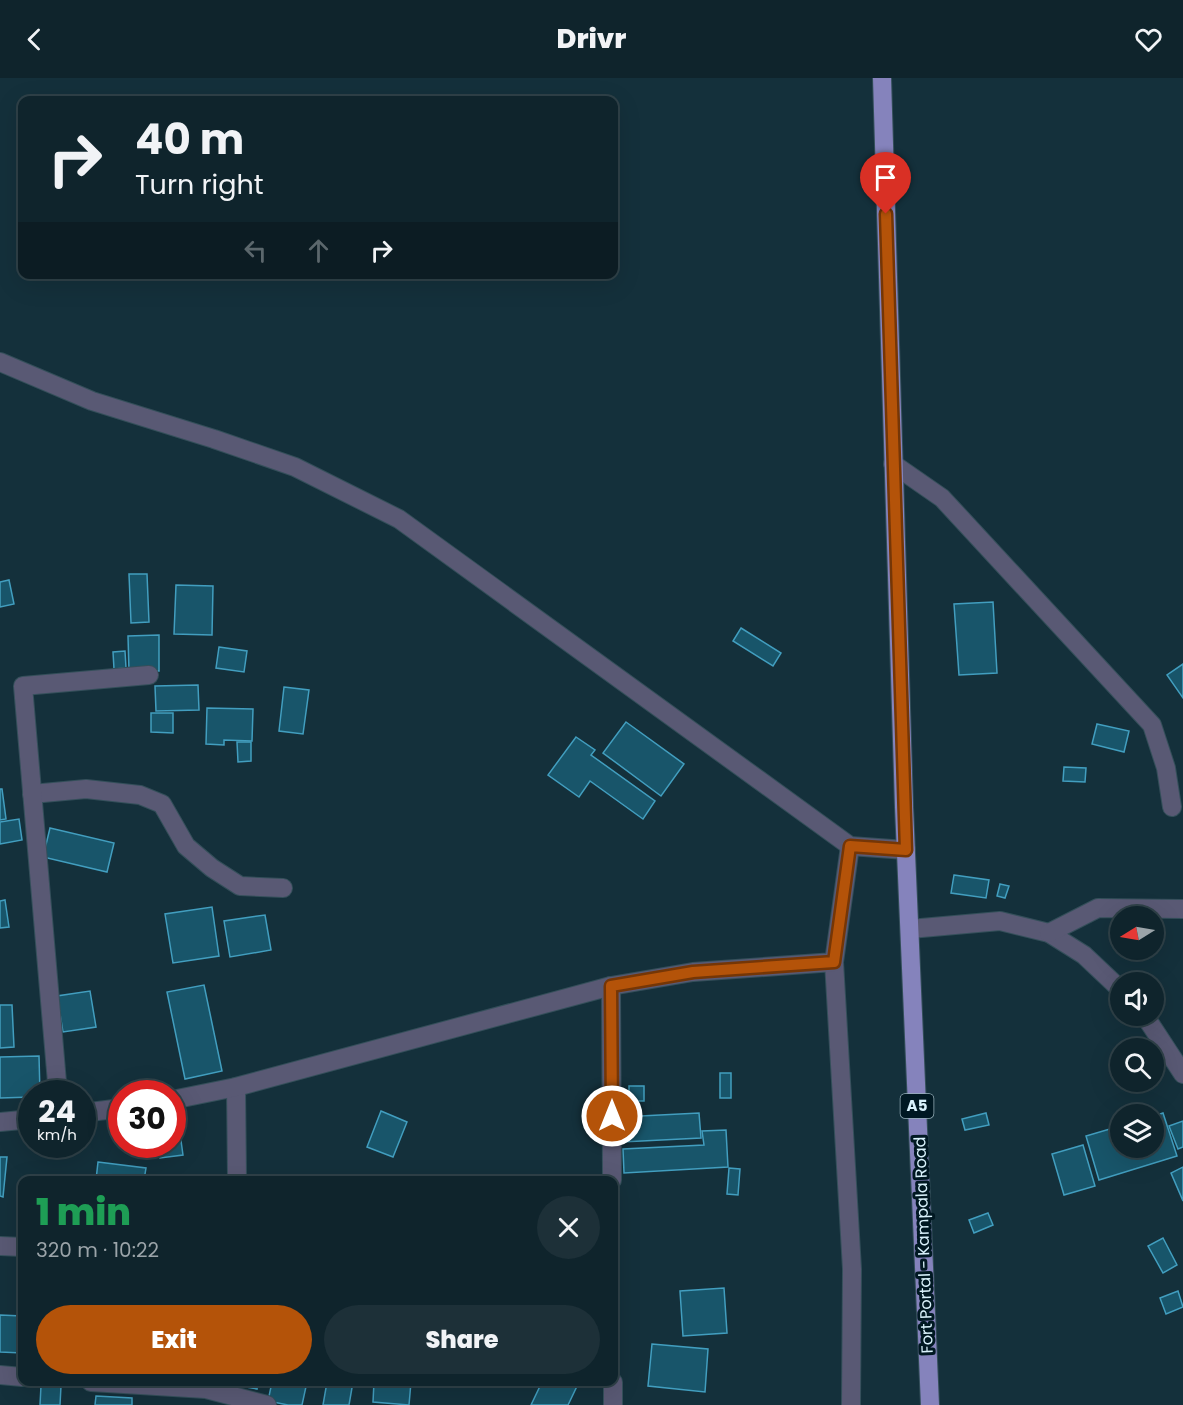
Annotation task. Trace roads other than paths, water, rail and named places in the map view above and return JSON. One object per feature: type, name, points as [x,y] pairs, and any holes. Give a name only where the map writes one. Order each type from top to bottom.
[{"type":"main road","name":"Fort Portal - Kampala Road","points":[[882,78],[904,807],[930,1405]]},
{"type":"street","points":[[0,362],[92,401],[295,467],[399,519],[850,846],[906,850]]},
{"type":"street","points":[[893,464],[942,498],[1152,725],[1166,768],[1172,807]]},
{"type":"street","points":[[57,1080],[23,686],[149,675]]},
{"type":"street","points":[[32,794],[86,789],[140,795],[162,804],[186,846],[212,868],[240,886],[283,888]]},
{"type":"street","points":[[850,846],[834,962],[852,1269],[850,1405]]},
{"type":"street","points":[[1049,933],[1098,908],[1183,909]]},
{"type":"street","points":[[910,929],[1000,921],[1049,933],[1084,956],[1110,980]]},
{"type":"street","points":[[186,1097],[236,1087],[611,986],[693,972],[834,962]]},
{"type":"street","points":[[611,986],[612,1176]]},
{"type":"street","points":[[1152,1026],[1183,1074]]},
{"type":"street","points":[[236,1087],[237,1176]]},
{"type":"street","points":[[0,1122],[18,1120]]},
{"type":"street","points":[[0,1246],[18,1247]]},
{"type":"street","points":[[0,1375],[18,1377]]},
{"type":"street","points":[[137,1386],[205,1392],[267,1405]]},
{"type":"street","points":[[613,1386],[613,1405]]}]
